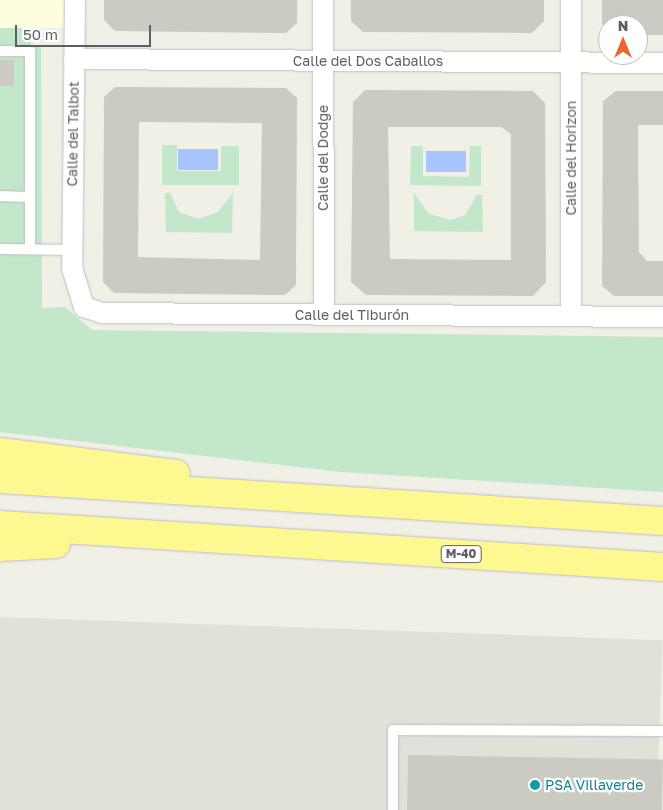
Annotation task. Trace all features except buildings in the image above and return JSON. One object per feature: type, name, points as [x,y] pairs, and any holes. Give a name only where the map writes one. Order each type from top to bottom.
[{"type":"highway","points":[[0,452],[226,480],[310,501]]},
{"type":"highway","points":[[0,479],[310,501],[663,521]]},
{"type":"highway","name":"M-40","points":[[0,525],[663,567]]},
{"type":"highway","points":[[0,547],[176,537]]},
{"type":"street","name":"Calle del Talbot","points":[[72,259],[75,0]]},
{"type":"street","name":"Calle del Dodge","points":[[323,0],[324,315]]},
{"type":"street","name":"Calle del Horizon","points":[[571,0],[571,316]]},
{"type":"street","name":"Calle del Dos Caballos","points":[[74,59],[663,63]]},
{"type":"street","name":"Calle del Tiburón","points":[[72,259],[84,307],[103,313],[663,317]]},
{"type":"lane","points":[[0,51],[30,51],[30,249]]},
{"type":"lane","points":[[0,196],[30,197]]},
{"type":"lane","points":[[0,249],[30,249],[72,259]]},
{"type":"lane","points":[[392,810],[393,730],[663,731]]},
{"type":"shaded area","points":[[0,0],[75,0],[75,28],[0,28]]},
{"type":"shaded area","points":[[0,28],[31,28],[31,45],[41,45],[42,308],[65,307],[92,330],[663,337],[663,492],[341,472],[0,432]]},
{"type":"shaded area","points":[[162,145],[177,145],[177,171],[221,171],[221,146],[239,146],[239,185],[162,185]]},
{"type":"shaded area","points":[[411,146],[423,146],[423,176],[469,177],[470,146],[481,146],[481,186],[410,185]]},
{"type":"shaded area","points":[[165,193],[170,193],[179,212],[199,219],[218,212],[233,193],[232,233],[166,232]]},
{"type":"shaded area","points":[[414,193],[429,214],[451,220],[465,215],[477,195],[482,195],[483,232],[414,231]]},
{"type":"shaded area","points":[[0,617],[663,640],[657,810],[0,810]]},
{"type":"water","points":[[178,149],[218,149],[218,170],[178,170]]},
{"type":"water","points":[[426,151],[466,151],[466,172],[426,172]]},
{"type":"place","name":"PSA Villaverde","points":[[535,785]]}]
